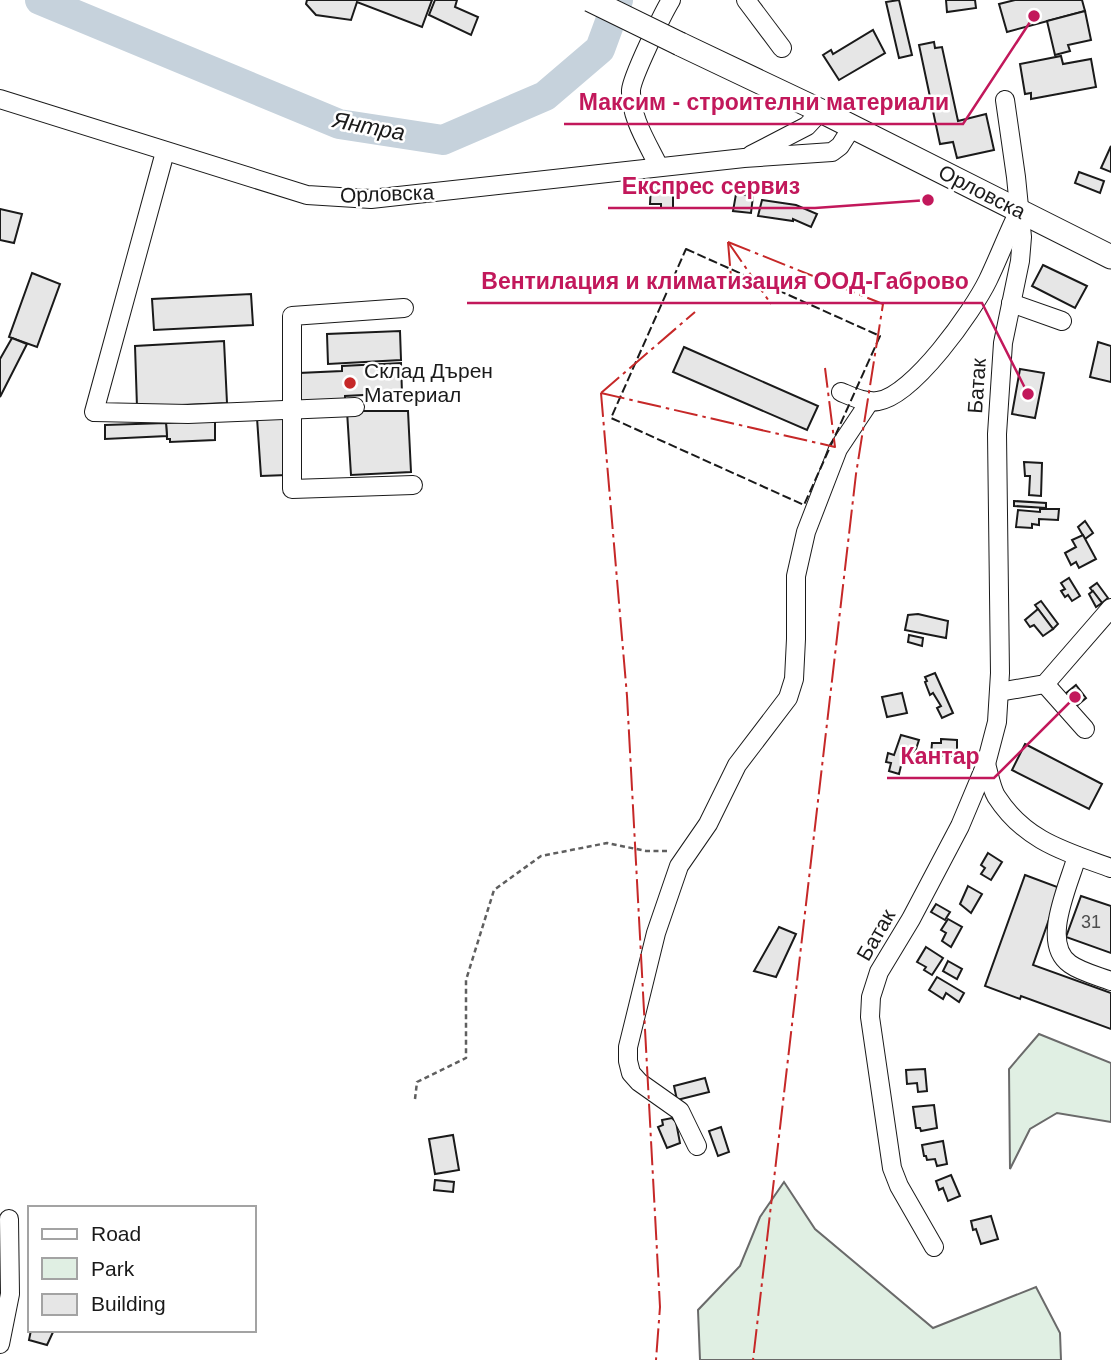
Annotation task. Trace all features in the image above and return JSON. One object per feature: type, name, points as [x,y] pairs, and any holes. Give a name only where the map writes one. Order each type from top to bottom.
[{"type":"main road","points":[[590,0],[821,111]]},
{"type":"main road","name":"Орловска","points":[[821,111],[1111,257]]},
{"type":"street","points":[[659,167],[632,104],[631,87],[671,0]]},
{"type":"street","points":[[746,0],[782,48]]},
{"type":"street","name":"Орловска","points":[[0,99],[307,195],[370,199],[744,158],[832,152],[840,146],[852,127]]},
{"type":"street","name":"Батак","points":[[934,1247],[899,1186],[892,1168],[870,1017],[879,972],[960,826],[986,764],[997,722],[997,434],[1001,367],[1022,237],[1005,100]]},
{"type":"street","name":"Орловска","points":[[744,158],[807,126],[817,119],[821,111]]},
{"type":"street","points":[[165,152],[94,412],[188,414],[355,407]]},
{"type":"street","points":[[841,392],[870,401],[893,396],[918,376],[972,309],[988,280],[1018,211]]},
{"type":"street","points":[[1011,303],[1062,321]]},
{"type":"street","points":[[404,308],[292,316],[292,489],[413,485]]},
{"type":"street","points":[[697,1146],[680,1111],[639,1082],[631,1073],[628,1047],[656,933],[679,866],[708,824],[737,765],[788,698],[794,679],[796,576],[806,532],[838,449],[870,401]]},
{"type":"street","points":[[999,692],[1045,684],[1111,608]]},
{"type":"street","points":[[1045,684],[1085,729]]},
{"type":"street","points":[[986,764],[995,794],[1016,821],[1048,845],[1111,868]]},
{"type":"street","points":[[1077,856],[1055,932],[1059,953],[1071,965],[1111,981]]},
{"type":"street","points":[[0,1344],[10,1294],[9,1219]]},
{"type":"path","points":[[415,1099],[417,1082],[466,1058],[466,980],[494,890],[541,856],[607,843],[646,851],[689,851]]},
{"type":"green space","points":[[1039,1034],[1111,1063],[1111,1122],[1057,1113],[1030,1129],[1010,1169],[1009,1069]]},
{"type":"green space","points":[[784,1182],[815,1229],[933,1328],[1036,1287],[1060,1333],[1061,1360],[700,1360],[698,1310],[740,1266],[760,1217]]},
{"type":"building","points":[[307,0],[432,0],[422,27],[357,2],[351,20],[316,15],[306,4]]},
{"type":"building","points":[[435,0],[457,0],[455,7],[478,17],[471,35],[429,15]]},
{"type":"building","points":[[899,0],[912,55],[899,58],[886,2]]},
{"type":"building","points":[[946,0],[975,0],[976,8],[947,12]]},
{"type":"building","points":[[1015,0],[1082,0],[1085,11],[1007,32],[999,4]]},
{"type":"building","points":[[1085,11],[1091,40],[1068,45],[1070,51],[1055,55],[1047,21]]},
{"type":"building","points":[[873,30],[885,53],[839,80],[823,55],[831,50],[833,54]]},
{"type":"building","points":[[934,42],[935,48],[942,47],[958,121],[986,114],[994,150],[957,158],[953,142],[940,144],[919,45]]},
{"type":"building","points":[[1061,56],[1063,64],[1091,59],[1096,87],[1031,99],[1031,93],[1025,94],[1020,64]]},
{"type":"building","points":[[1111,146],[1111,172],[1101,168]]},
{"type":"building","points":[[1079,172],[1104,181],[1100,193],[1075,183]]},
{"type":"building","points":[[651,186],[673,187],[673,208],[650,204]]},
{"type":"building","points":[[736,194],[753,196],[751,213],[733,211]]},
{"type":"building","points":[[762,200],[796,205],[817,214],[811,227],[793,219],[758,216]]},
{"type":"building","points":[[0,209],[22,214],[14,243],[0,240]]},
{"type":"building","points":[[1043,265],[1087,286],[1075,308],[1032,286]]},
{"type":"building","points":[[32,273],[60,284],[37,347],[9,337]]},
{"type":"building","points":[[251,294],[253,325],[154,330],[152,299]]},
{"type":"building","points":[[400,331],[401,360],[328,364],[327,334]]},
{"type":"building","points":[[12,338],[27,344],[0,397],[0,359]]},
{"type":"building","points":[[224,341],[227,403],[137,407],[135,346]]},
{"type":"building","points":[[1098,342],[1111,346],[1111,382],[1090,377]]},
{"type":"building","points":[[684,347],[818,406],[807,430],[673,372]]},
{"type":"building","name":"Склад Дърен Материал","points":[[401,363],[402,393],[345,396],[345,401],[300,403],[299,373],[342,371],[342,366]]},
{"type":"building","points":[[1020,369],[1044,373],[1035,418],[1012,414]]},
{"type":"building","points":[[347,411],[408,411],[411,472],[351,475]]},
{"type":"building","points":[[257,418],[284,418],[287,475],[261,476]]},
{"type":"building","points":[[215,420],[215,440],[170,442],[170,439],[167,439],[166,423]]},
{"type":"building","points":[[166,423],[167,436],[105,439],[105,425]]},
{"type":"building","points":[[1024,462],[1042,463],[1041,496],[1029,495],[1030,476],[1025,476]]},
{"type":"building","points":[[1014,501],[1046,503],[1046,508],[1014,506]]},
{"type":"building","points":[[1040,509],[1059,509],[1058,520],[1039,519],[1039,525],[1032,524],[1032,528],[1016,527],[1018,510],[1040,512]]},
{"type":"building","points":[[1085,521],[1093,533],[1085,539],[1078,527]]},
{"type":"building","points":[[1083,535],[1096,559],[1079,568],[1076,562],[1071,565],[1065,553],[1076,547],[1072,540]]},
{"type":"building","points":[[1069,578],[1080,596],[1072,601],[1061,591],[1065,589],[1061,583]]},
{"type":"building","points":[[1097,583],[1108,598],[1102,603],[1090,588]]},
{"type":"building","points":[[1093,591],[1102,603],[1096,607],[1089,594]]},
{"type":"building","points":[[1041,601],[1058,624],[1053,629],[1035,605]]},
{"type":"building","points":[[1038,609],[1053,629],[1043,636],[1034,625],[1030,627],[1025,620]]},
{"type":"building","points":[[918,614],[948,621],[946,638],[905,630],[908,615]]},
{"type":"building","points":[[909,635],[923,638],[922,646],[908,642]]},
{"type":"building","points":[[935,673],[953,713],[942,718],[937,708],[941,706],[933,693],[930,695],[925,682],[925,677]]},
{"type":"building","points":[[1076,685],[1086,698],[1074,708],[1064,695]]},
{"type":"building","points":[[902,693],[907,713],[887,717],[882,697]]},
{"type":"building","points":[[901,735],[919,740],[915,752],[905,749],[899,774],[889,771],[891,763],[886,762],[888,753],[894,755]]},
{"type":"building","points":[[941,739],[957,740],[957,756],[931,755],[932,743],[941,743]]},
{"type":"building","points":[[1025,744],[1102,784],[1089,809],[1012,770]]},
{"type":"building","points":[[988,853],[1002,862],[991,880],[981,874],[985,868],[981,865]]},
{"type":"building","points":[[1025,875],[1060,888],[1033,965],[1111,993],[1111,1029],[1021,996],[1020,999],[985,986]]},
{"type":"building","points":[[968,886],[982,894],[971,913],[960,904]]},
{"type":"building","points":[[1081,896],[1111,906],[1111,953],[1066,937]]},
{"type":"building","points":[[936,904],[950,912],[945,920],[931,912]]},
{"type":"building","points":[[948,919],[962,927],[951,947],[942,941],[946,933],[941,930]]},
{"type":"building","points":[[779,927],[796,934],[776,977],[754,971]]},
{"type":"building","points":[[926,947],[943,958],[932,975],[924,970],[926,967],[917,962]]},
{"type":"building","points":[[948,961],[962,969],[957,979],[943,971]]},
{"type":"building","points":[[937,977],[964,993],[959,1002],[946,993],[943,999],[929,990]]},
{"type":"building","points":[[925,1069],[927,1091],[918,1092],[917,1083],[907,1084],[906,1070]]},
{"type":"building","points":[[705,1078],[709,1092],[677,1100],[674,1086]]},
{"type":"building","points":[[934,1105],[937,1128],[921,1131],[916,1128],[913,1107]]},
{"type":"building","points":[[672,1118],[676,1122],[680,1143],[667,1148],[658,1127],[663,1125],[662,1120]]},
{"type":"building","points":[[721,1127],[729,1152],[718,1156],[709,1131]]},
{"type":"building","points":[[453,1135],[459,1170],[435,1174],[429,1139]]},
{"type":"building","points":[[943,1141],[947,1164],[937,1166],[935,1159],[927,1160],[924,1156],[922,1145]]},
{"type":"building","points":[[951,1175],[960,1196],[948,1201],[943,1188],[939,1190],[936,1181]]},
{"type":"building","points":[[435,1180],[454,1182],[453,1192],[434,1190]]},
{"type":"building","points":[[991,1216],[998,1239],[981,1244],[971,1221]]},
{"type":"building","points":[[31,1332],[53,1332],[47,1345],[29,1340]]},
{"type":"waterway","name":"Янтра","points":[[40,0],[339,124],[443,140],[545,96],[600,49],[618,0]]},
{"type":"fence","points":[[686,249],[880,336],[804,505],[611,418],[686,249]]},
{"type":"power","points":[[728,242],[883,304],[856,474],[753,1360]]},
{"type":"power","points":[[728,242],[771,304]]},
{"type":"power","points":[[728,242],[732,289]]},
{"type":"power","points":[[601,393],[695,312]]},
{"type":"power","points":[[601,393],[835,447],[825,368]]},
{"type":"power","points":[[601,393],[627,696],[660,1307],[656,1360]]},
{"type":"place","name":"Максим - строителни материали","points":[[1034,16]]},
{"type":"place","name":"Експрес сервиз","points":[[928,200]]},
{"type":"place","name":"Склад Дърен Материал","points":[[350,383]]},
{"type":"place","name":"Вентилация и климатизация ООД-Габрово","points":[[1028,394]]},
{"type":"place","name":"Кантар","points":[[1075,697]]}]
